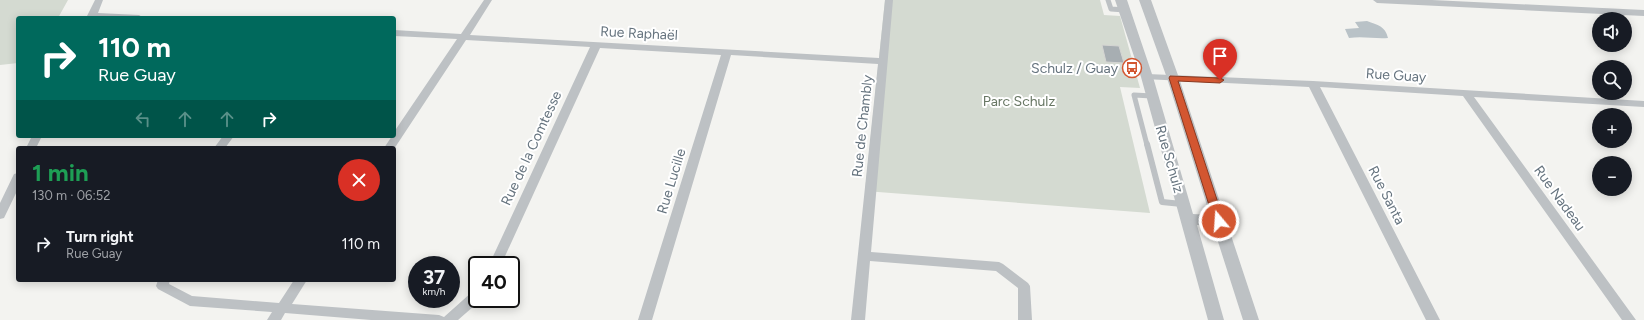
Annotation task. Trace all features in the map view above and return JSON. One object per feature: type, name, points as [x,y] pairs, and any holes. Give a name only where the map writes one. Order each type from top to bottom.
[{"type":"street","points":[[92,16],[99,0]]},
{"type":"street","points":[[396,138],[488,0]]},
{"type":"street","name":"Rue de Chambly","points":[[858,320],[889,0]]},
{"type":"street","name":"Rue Schulz","points":[[1145,0],[1173,78],[1251,320]]},
{"type":"street","points":[[1377,0],[1644,13]]},
{"type":"street","points":[[1583,0],[1595,10]]},
{"type":"street","name":"Rue Schulz","points":[[1123,5],[1147,77],[1216,320]]},
{"type":"street","name":"Rue Raphaël","points":[[396,33],[883,61]]},
{"type":"street","name":"Rue de la Comtesse","points":[[499,256],[596,45]]},
{"type":"street","name":"Rue Lucille","points":[[645,320],[726,51]]},
{"type":"street","name":"Rue Guay","points":[[1147,77],[1314,84],[1639,104]]},
{"type":"street","name":"Rue Santa","points":[[1314,84],[1433,320]]},
{"type":"street","name":"Rue Nadeau","points":[[1467,94],[1629,320]]},
{"type":"street","points":[[1639,104],[1644,114]]},
{"type":"street","points":[[221,146],[227,138]]},
{"type":"street","points":[[0,215],[16,180]]},
{"type":"street","points":[[1187,219],[1219,221]]},
{"type":"street","points":[[864,256],[998,267],[1024,286],[1025,320]]},
{"type":"street","points":[[163,282],[162,286],[190,301],[439,320]]},
{"type":"street","points":[[274,320],[300,282]]},
{"type":"street","points":[[449,320],[468,304]]},
{"type":"lane","points":[[1108,0],[1111,9],[1123,5]]},
{"type":"lane","points":[[1152,96],[1134,95],[1162,202],[1183,204]]},
{"type":"green space","points":[[0,0],[68,0],[59,16],[16,16],[16,63],[0,65]]},
{"type":"green space","name":"Parc Schulz","points":[[885,0],[1100,0],[1104,15],[1120,16],[1140,88],[1120,87],[1150,213],[865,191]]},
{"type":"shaded area","points":[[1367,21],[1383,28],[1388,38],[1349,38],[1345,29],[1359,28],[1355,22]]},
{"type":"building","points":[[1102,45],[1119,46],[1124,63],[1106,62]]},
{"type":"place","name":"Schulz / Guay","points":[[1132,68]]},
{"type":"route","points":[[1219,221],[1173,78],[1220,80]]}]
